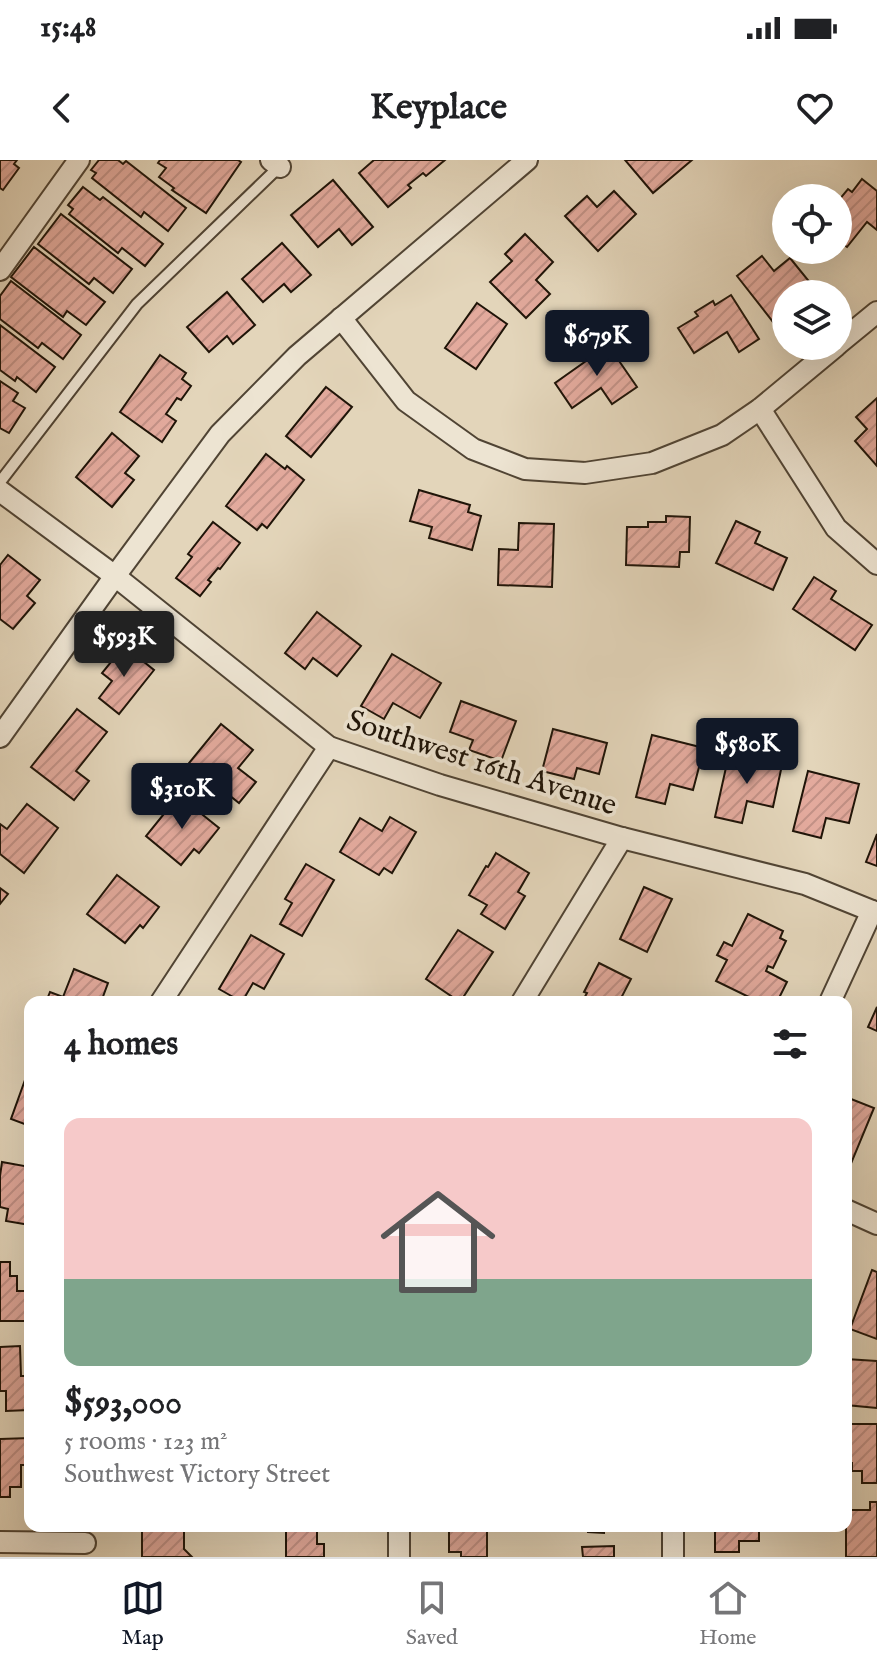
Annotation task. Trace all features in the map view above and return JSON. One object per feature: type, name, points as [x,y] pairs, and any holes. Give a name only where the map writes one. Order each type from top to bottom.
[{"type":"street","points":[[0,270],[79,160]]},
{"type":"street","points":[[0,737],[220,434],[297,356],[527,160]]},
{"type":"street","points":[[852,333],[877,312]]},
{"type":"street","points":[[341,318],[406,401],[473,449],[525,469],[585,473],[652,463],[722,435],[760,409],[819,360]]},
{"type":"street","points":[[760,409],[836,528],[877,564]]},
{"type":"street","name":"Southwest 16th Avenue","points":[[0,491],[115,576],[329,747],[440,785],[622,838],[805,884],[874,912]]},
{"type":"street","points":[[165,996],[329,747]]},
{"type":"street","points":[[526,996],[622,838]]},
{"type":"street","points":[[833,996],[874,912]]},
{"type":"street","points":[[852,1213],[877,1224]]},
{"type":"street","points":[[399,1532],[399,1557]]},
{"type":"street","points":[[673,1532],[673,1557]]},
{"type":"street","points":[[0,1542],[85,1542]]},
{"type":"lane","points":[[0,482],[137,304],[279,162]]},
{"type":"building","points":[[0,160],[17,160],[14,164],[19,168],[3,190],[0,188]]},
{"type":"building","points":[[99,160],[118,160],[123,164],[126,161],[186,208],[168,231],[144,212],[141,217],[92,178],[96,173],[91,170]]},
{"type":"building","points":[[160,160],[241,162],[206,213],[172,190],[174,188],[159,177],[166,168],[158,163]]},
{"type":"building","points":[[374,160],[445,160],[426,176],[423,173],[408,185],[411,188],[388,207],[359,173]]},
{"type":"building","points":[[625,160],[692,160],[653,193]]},
{"type":"building","points":[[862,179],[877,191],[877,230],[867,222],[852,241],[852,192]]},
{"type":"building","points":[[333,180],[373,227],[352,245],[339,229],[318,247],[291,215]]},
{"type":"building","points":[[83,187],[100,200],[103,197],[163,244],[145,266],[122,248],[118,253],[69,214],[73,209],[68,205]]},
{"type":"building","points":[[614,191],[636,214],[598,251],[565,216],[587,196],[597,207]]},
{"type":"building","points":[[61,214],[132,269],[113,293],[94,278],[89,284],[38,244]]},
{"type":"building","points":[[525,234],[553,262],[536,280],[550,294],[526,318],[490,282],[512,261],[505,254]]},
{"type":"building","points":[[282,243],[311,275],[291,292],[284,284],[263,302],[242,279]]},
{"type":"building","points":[[34,247],[105,302],[86,325],[67,311],[63,317],[11,277]]},
{"type":"building","points":[[762,256],[774,271],[783,264],[795,264],[808,280],[772,280],[772,321],[737,276]]},
{"type":"building","points":[[11,281],[81,335],[63,359],[42,343],[38,348],[0,319],[0,296]]},
{"type":"building","points":[[227,292],[255,325],[233,344],[227,336],[209,352],[187,327]]},
{"type":"building","points":[[731,295],[759,339],[739,352],[727,332],[694,353],[678,328],[698,316],[695,312]]},
{"type":"building","points":[[477,303],[507,324],[476,369],[445,348]]},
{"type":"building","points":[[0,325],[55,367],[36,392],[17,377],[15,381],[0,370]]},
{"type":"building","points":[[606,342],[637,387],[612,404],[601,388],[572,408],[555,383]]},
{"type":"building","points":[[160,355],[186,373],[182,379],[191,386],[181,400],[177,398],[166,414],[176,421],[162,442],[120,412]]},
{"type":"building","points":[[0,381],[18,393],[13,401],[25,408],[9,433],[0,428]]},
{"type":"building","points":[[326,387],[352,407],[311,457],[286,436]]},
{"type":"building","points":[[877,398],[877,466],[855,441],[867,429],[856,417]]},
{"type":"building","points":[[112,433],[139,456],[125,473],[134,480],[112,507],[76,477]]},
{"type":"building","points":[[266,454],[304,480],[267,528],[262,524],[257,530],[226,506]]},
{"type":"building","points":[[419,490],[470,505],[468,512],[481,516],[472,550],[429,538],[432,527],[410,521]]},
{"type":"building","points":[[666,516],[690,517],[689,552],[680,552],[679,567],[626,565],[627,527],[648,527],[648,522],[666,522]]},
{"type":"building","points":[[736,521],[760,532],[755,543],[787,558],[773,590],[716,563]]},
{"type":"building","points":[[213,522],[240,543],[208,580],[211,582],[200,596],[176,578],[192,557],[188,554]]},
{"type":"building","points":[[519,523],[554,524],[552,587],[498,585],[499,549],[518,550]]},
{"type":"building","points":[[8,555],[40,580],[27,596],[35,603],[13,629],[0,619],[0,565]]},
{"type":"building","points":[[814,577],[836,591],[831,599],[872,625],[855,650],[793,609]]},
{"type":"building","points":[[317,612],[361,646],[337,676],[313,658],[305,669],[285,653]]},
{"type":"building","points":[[124,646],[154,670],[119,714],[99,698],[112,681],[102,673]]},
{"type":"building","points":[[392,654],[441,683],[420,718],[393,703],[384,719],[361,706]]},
{"type":"building","points":[[461,701],[516,721],[501,761],[469,750],[473,740],[450,732]]},
{"type":"building","points":[[77,709],[107,732],[76,771],[89,781],[74,800],[31,767]]},
{"type":"building","points":[[221,724],[253,750],[238,768],[256,782],[239,803],[189,763]]},
{"type":"building","points":[[553,729],[607,743],[599,774],[577,768],[574,779],[542,771]]},
{"type":"building","points":[[652,735],[704,748],[693,790],[670,784],[665,804],[636,797]]},
{"type":"building","points":[[729,754],[782,765],[773,807],[747,801],[742,823],[715,817]]},
{"type":"building","points":[[808,771],[859,784],[849,823],[826,818],[821,838],[793,831]]},
{"type":"building","points":[[176,799],[185,806],[188,803],[219,828],[199,853],[194,849],[181,865],[146,836]]},
{"type":"building","points":[[27,804],[58,828],[24,873],[0,854],[0,824],[7,829]]},
{"type":"building","points":[[390,817],[416,832],[392,873],[384,868],[379,875],[340,852],[360,818],[382,831]]},
{"type":"building","points":[[877,834],[877,866],[866,862]]},
{"type":"building","points":[[496,853],[529,873],[518,892],[525,896],[505,929],[481,914],[487,905],[469,895]]},
{"type":"building","points":[[306,864],[334,880],[302,936],[280,924],[292,903],[285,899]]},
{"type":"building","points":[[117,875],[159,907],[143,928],[140,925],[125,943],[87,914]]},
{"type":"building","points":[[644,887],[672,899],[647,952],[620,939]]},
{"type":"building","points":[[0,888],[8,894],[0,904]]},
{"type":"building","points":[[748,914],[783,931],[780,938],[786,941],[773,968],[768,966],[766,971],[787,982],[780,996],[747,996],[716,981],[727,960],[717,955],[724,942],[732,946]]},
{"type":"building","points":[[458,930],[493,952],[464,996],[451,996],[426,979]]},
{"type":"building","points":[[251,935],[284,954],[264,989],[253,983],[245,996],[231,996],[219,989]]},
{"type":"building","points":[[599,963],[631,979],[622,996],[585,996],[587,993],[584,992]]},
{"type":"building","points":[[74,969],[108,983],[103,996],[63,996]]},
{"type":"building","points":[[877,1007],[877,1031],[868,1027]]},
{"type":"building","points":[[24,1083],[24,1124],[11,1119]]},
{"type":"building","points":[[852,1099],[874,1108],[852,1161]]},
{"type":"building","points":[[2,1162],[24,1166],[24,1224],[6,1221],[8,1209],[0,1207]]},
{"type":"building","points":[[0,1262],[10,1262],[10,1276],[17,1276],[17,1291],[24,1291],[24,1321],[0,1321]]},
{"type":"building","points":[[872,1270],[877,1272],[877,1339],[852,1330]]},
{"type":"building","points":[[20,1346],[24,1410],[6,1411],[6,1391],[0,1391],[0,1347]]},
{"type":"building","points":[[852,1359],[877,1361],[877,1408],[852,1406]]},
{"type":"building","points":[[852,1424],[877,1424],[877,1483],[862,1483],[862,1471],[852,1471]]},
{"type":"building","points":[[24,1438],[21,1487],[10,1487],[10,1497],[0,1497],[0,1439]]},
{"type":"building","points":[[870,1502],[877,1502],[877,1557],[846,1557],[846,1532],[852,1532],[852,1510],[870,1510]]},
{"type":"building","points":[[142,1532],[184,1532],[184,1549],[192,1557],[142,1557]]},
{"type":"building","points":[[286,1532],[317,1532],[317,1544],[324,1544],[324,1557],[286,1557]]},
{"type":"building","points":[[449,1532],[487,1532],[487,1557],[461,1557],[461,1552],[449,1552]]},
{"type":"building","points":[[715,1532],[759,1532],[759,1541],[739,1541],[739,1552],[715,1552]]},
{"type":"building","points":[[614,1546],[614,1557],[583,1557],[582,1547]]}]
